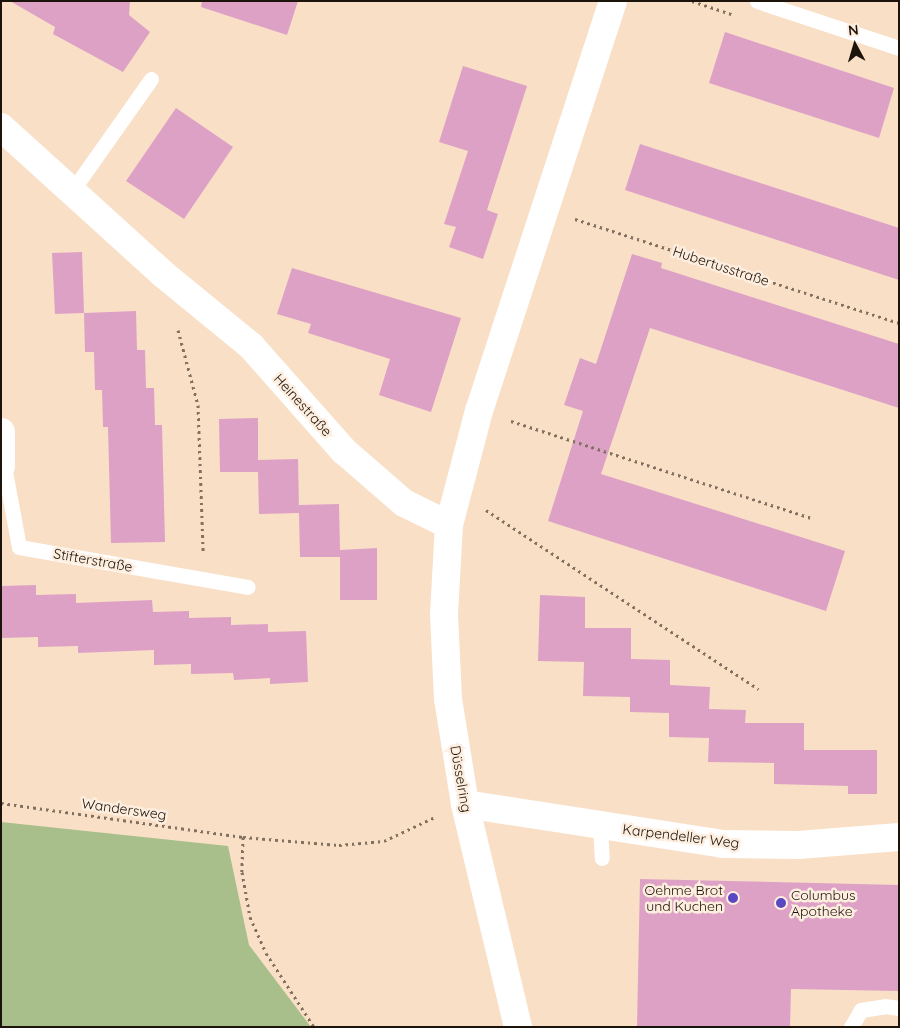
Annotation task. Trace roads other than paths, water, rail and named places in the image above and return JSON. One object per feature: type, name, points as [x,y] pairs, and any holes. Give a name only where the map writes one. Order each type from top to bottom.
[{"type":"street","points":[[450,525],[457,490],[479,410],[613,1]]},
{"type":"street","name":"Heinestraße","points":[[1,127],[163,274],[251,346],[344,451],[404,504],[450,525]]},
{"type":"street","name":"Stifterstraße","points":[[1,432],[2,466]]},
{"type":"street","name":"Düsselring","points":[[450,525],[444,614],[448,699],[465,804],[518,1027]]},
{"type":"street","name":"Karpendeller Weg","points":[[465,804],[722,844],[798,845],[899,837]]},
{"type":"lane","points":[[757,1],[899,48]]},
{"type":"lane","points":[[72,191],[151,79]]},
{"type":"lane","name":"Stifterstraße","points":[[2,466],[19,547],[248,588]]},
{"type":"lane","points":[[600,825],[602,858]]},
{"type":"lane","points":[[851,1027],[860,1010],[885,1006],[899,1008]]},
{"type":"place","name":"Oehme Brot und Kuchen","points":[[733,898]]},
{"type":"place","name":"Columbus Apotheke","points":[[781,903]]}]
